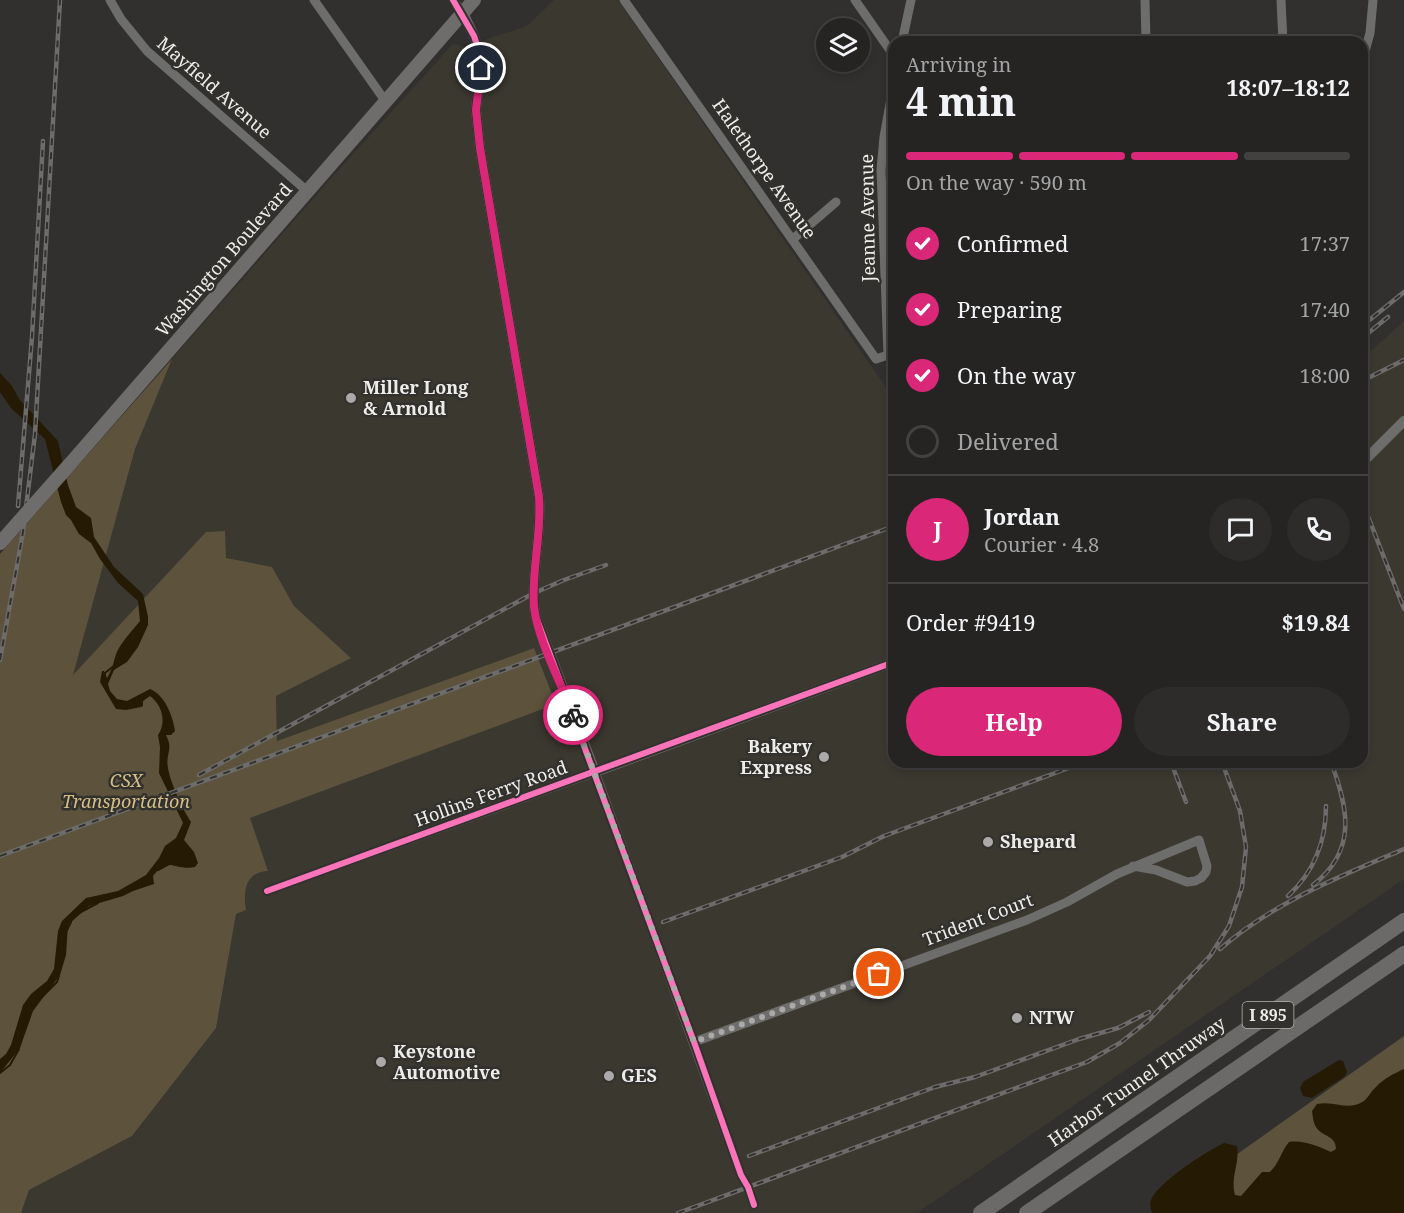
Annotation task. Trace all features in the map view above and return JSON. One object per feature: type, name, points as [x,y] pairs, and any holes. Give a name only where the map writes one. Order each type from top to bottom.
[{"type":"highway","name":"Harbor Tunnel Thruway","points":[[981,1213],[1404,921]]},
{"type":"highway","name":"I 895","points":[[1027,1213],[1404,954]]},
{"type":"main road","name":"Washington Boulevard","points":[[0,543],[474,0]]},
{"type":"street","name":"Mayfield Avenue","points":[[110,0],[121,19],[147,51],[307,191]]},
{"type":"street","points":[[314,0],[386,102]]},
{"type":"street","points":[[453,0],[474,36],[481,57],[476,110],[480,148],[539,497],[541,519],[534,593],[535,614],[754,1205]]},
{"type":"street","name":"Halethorpe Avenue","points":[[624,0],[876,358],[888,355]]},
{"type":"street","points":[[855,0],[888,47]]},
{"type":"street","points":[[903,36],[911,0]]},
{"type":"street","points":[[1144,0],[1146,36]]},
{"type":"street","points":[[1281,0],[1283,36]]},
{"type":"street","points":[[1368,40],[1373,0]]},
{"type":"street","name":"Jeanne Avenue","points":[[888,118],[882,154],[881,181],[888,302]]},
{"type":"street","points":[[882,154],[888,154]]},
{"type":"street","points":[[793,239],[836,202]]},
{"type":"street","points":[[1368,457],[1404,421]]},
{"type":"street","name":"Hollins Ferry Road","points":[[267,891],[888,664]]},
{"type":"street","name":"Trident Court","points":[[694,1042],[1027,920],[1067,902],[1133,866],[1199,840],[1207,866],[1201,878],[1187,882],[1156,870],[1133,866]]},
{"type":"shaded area","points":[[554,0],[618,0],[888,390],[888,768],[1368,768],[1368,353],[1404,321],[1404,879],[917,1213],[21,1213],[29,1190],[132,1136],[216,1028],[236,914],[246,910],[244,889],[256,873],[268,871],[249,818],[556,704],[534,648],[277,741],[276,696],[350,657],[294,606],[272,567],[226,559],[225,531],[206,532],[72,677],[135,449],[172,359],[453,44],[469,48],[487,39],[527,26]]},
{"type":"shaded area","points":[[0,373],[12,386],[19,399],[58,441],[68,485],[76,507],[91,518],[94,537],[114,567],[143,594],[148,625],[138,647],[127,662],[114,670],[108,684],[110,691],[117,699],[127,701],[150,689],[160,696],[167,707],[175,731],[171,735],[166,735],[169,745],[168,768],[177,796],[191,822],[184,840],[194,852],[198,863],[195,867],[188,868],[163,866],[153,876],[154,884],[89,906],[68,925],[66,955],[60,975],[33,1011],[20,1048],[0,1073],[0,1059],[11,1045],[23,1005],[31,994],[47,981],[54,969],[58,931],[62,921],[86,898],[118,891],[146,875],[165,846],[176,838],[183,823],[159,773],[158,735],[163,719],[158,704],[150,696],[143,701],[141,707],[116,709],[100,682],[102,671],[107,678],[118,650],[140,621],[138,601],[118,583],[91,543],[79,534],[66,515],[45,439],[11,408],[0,392]]},
{"type":"shaded area","points":[[1339,1060],[1343,1061],[1347,1072],[1344,1077],[1312,1098],[1303,1096],[1300,1088],[1303,1082]]},
{"type":"shaded area","points":[[1404,1069],[1404,1213],[1152,1213],[1151,1200],[1163,1185],[1195,1160],[1224,1143],[1237,1146],[1234,1188],[1235,1195],[1241,1196],[1262,1172],[1270,1172],[1289,1142],[1305,1143],[1331,1152],[1336,1149],[1334,1141],[1316,1127],[1314,1121],[1312,1111],[1317,1104],[1351,1106],[1360,1103],[1382,1081]]},
{"type":"green space","name":"CSX Transportation","points":[[172,359],[135,449],[73,675],[206,532],[225,531],[226,558],[272,567],[294,606],[351,658],[276,696],[277,741],[534,648],[556,704],[250,818],[268,871],[260,872],[250,879],[245,896],[246,910],[236,914],[216,1028],[132,1136],[29,1190],[21,1213],[0,1213],[0,554]]},
{"type":"green space","points":[[1404,1036],[1404,1213],[1154,1213]]},
{"type":"waterway","points":[[105,678],[105,673],[115,665]]},
{"type":"waterway","points":[[158,870],[169,864]]},
{"type":"waterway","points":[[79,913],[98,903]]},
{"type":"waterway","points":[[66,932],[71,922]]},
{"type":"waterway","points":[[42,997],[57,982],[59,976]]},
{"type":"waterway","points":[[0,1073],[10,1065],[19,1049]]},
{"type":"railway","points":[[0,660],[23,532],[35,434],[60,0]]},
{"type":"railway","points":[[18,506],[32,337],[43,141]]},
{"type":"railway","points":[[1368,321],[1404,292]]},
{"type":"railway","points":[[1368,333],[1388,317]]},
{"type":"railway","points":[[1368,378],[1404,360]]},
{"type":"railway","points":[[1368,516],[1404,609]]},
{"type":"railway","points":[[0,856],[888,528]]},
{"type":"railway","points":[[199,775],[534,593],[606,565]]},
{"type":"railway","points":[[663,922],[842,857],[884,836],[1069,768]]},
{"type":"railway","points":[[1173,768],[1186,802]]},
{"type":"railway","points":[[678,1213],[1087,1062],[1120,1043],[1149,1020],[1210,956],[1229,926],[1242,887],[1246,847],[1240,811],[1224,768]]},
{"type":"railway","points":[[1313,885],[1327,872],[1343,843],[1345,812],[1333,768]]},
{"type":"railway","points":[[1288,896],[1305,877],[1317,855],[1324,831],[1326,806]]},
{"type":"railway","points":[[1220,949],[1262,917],[1285,904],[1404,849]]},
{"type":"railway","points":[[749,1156],[935,1087],[975,1077],[1079,1039],[1118,1028],[1149,1012]]},
{"type":"cycle path","points":[[453,0],[474,36],[481,57],[476,110],[480,148],[539,497],[534,585],[535,614],[754,1205]]},
{"type":"cycle path","points":[[267,891],[888,664]]},
{"type":"way so far","points":[[573,715],[694,1042],[879,974]]},
{"type":"place","name":"Miller Long & Arnold","points":[[351,398]]},
{"type":"place","name":"Bakery Express","points":[[824,757]]},
{"type":"place","name":"Shepard","points":[[988,842]]},
{"type":"place","name":"NTW","points":[[1017,1018]]},
{"type":"place","name":"Keystone Automotive","points":[[381,1062]]},
{"type":"place","name":"GES","points":[[609,1076]]},
{"type":"route","points":[[481,68],[476,110],[480,148],[539,497],[541,519],[534,593],[535,614],[573,715]]}]
